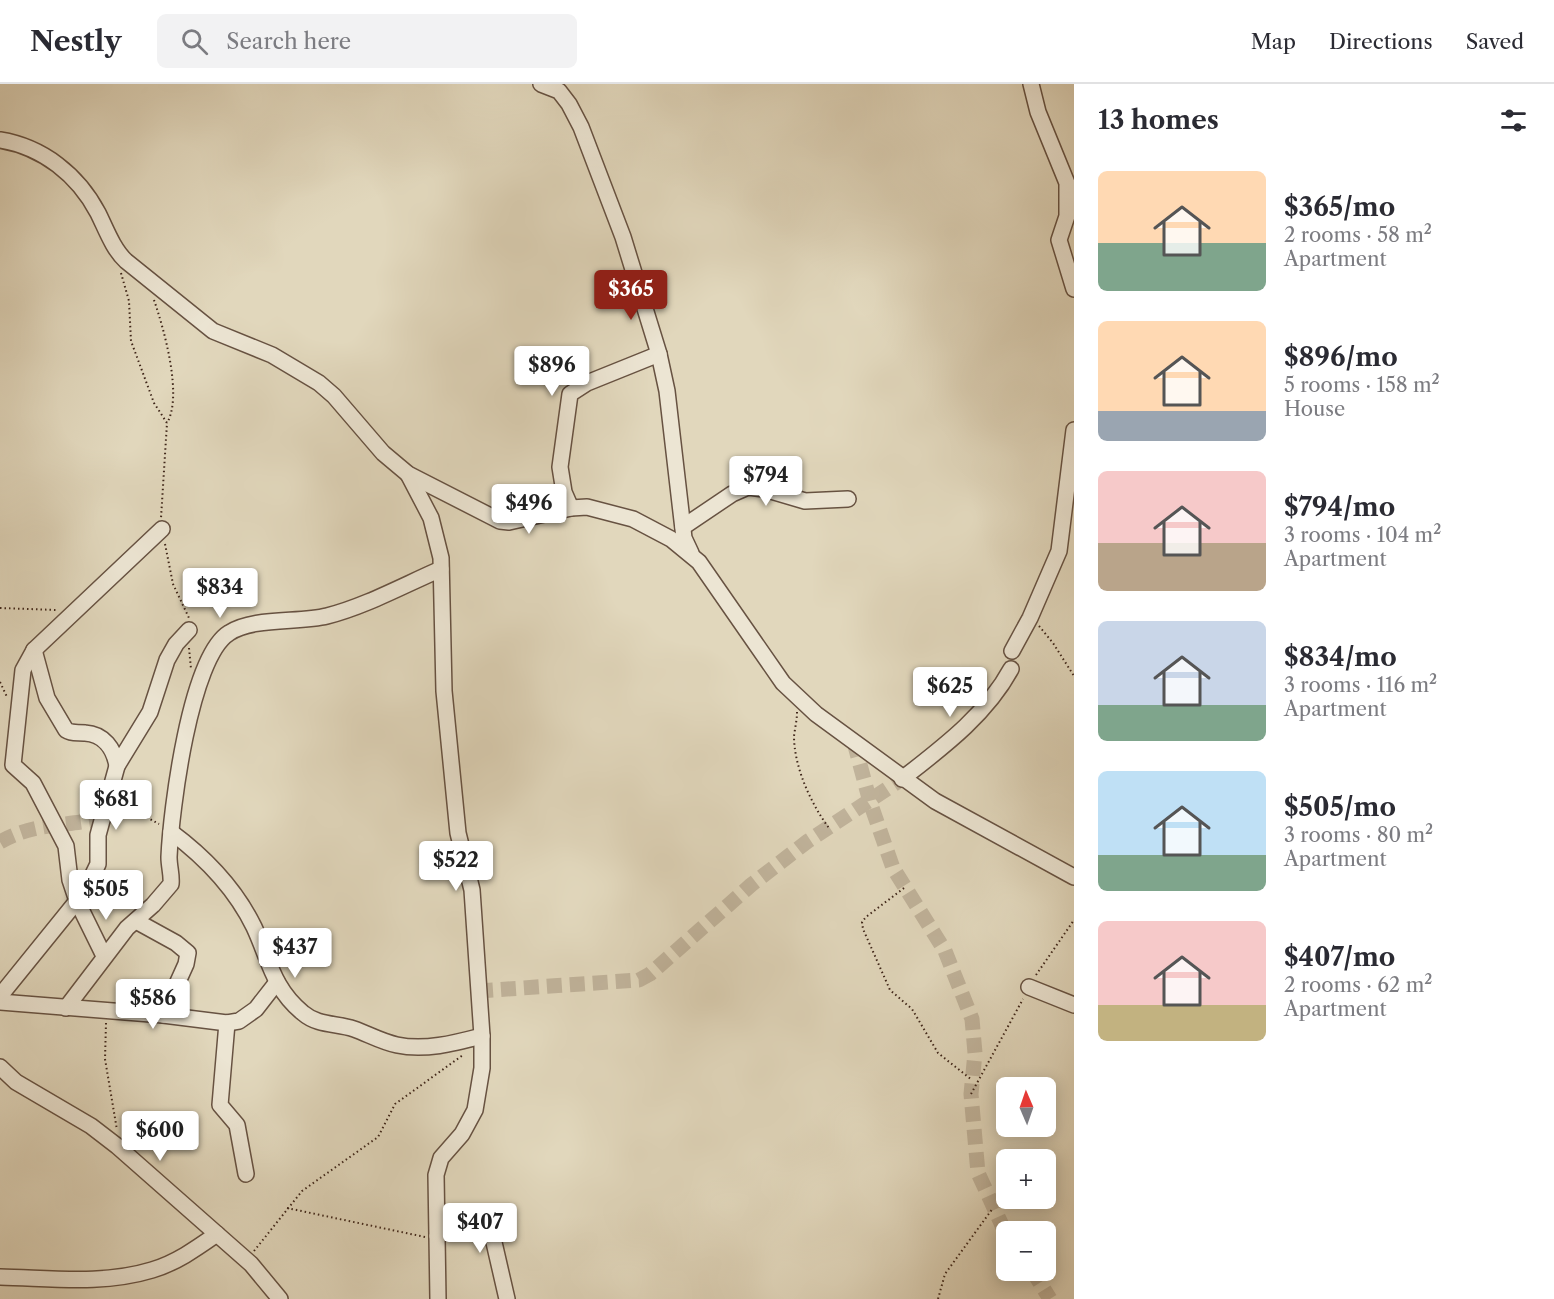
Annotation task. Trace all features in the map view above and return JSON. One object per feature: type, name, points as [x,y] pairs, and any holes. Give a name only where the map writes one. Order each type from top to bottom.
[{"type":"street","points":[[542,84],[564,96],[581,127],[623,237],[659,354],[670,418],[683,527],[691,554]]},
{"type":"street","points":[[1031,84],[1038,112],[1067,183],[1067,216],[1059,240],[1074,289]]},
{"type":"street","points":[[0,140],[34,150],[76,181],[89,198],[120,256],[150,278],[194,318],[213,331],[272,356],[319,383],[334,396],[383,453],[408,474],[500,521],[509,522],[571,508],[596,508],[633,519],[671,539],[691,554],[796,697],[902,779],[935,801],[1074,877]]},
{"type":"street","points":[[571,508],[560,467],[570,394],[586,383],[659,354]]},
{"type":"street","points":[[1012,651],[1030,618],[1059,551],[1074,430]]},
{"type":"street","points":[[408,474],[431,518],[439,546],[444,691],[458,833],[472,890],[482,1068],[475,1110],[462,1134],[441,1158],[436,1175],[438,1299]]},
{"type":"street","points":[[683,527],[732,494],[748,487],[764,489],[806,501],[848,499]]},
{"type":"street","points":[[104,956],[77,901],[70,880],[66,846],[33,783],[13,765],[23,670],[34,650],[162,529]]},
{"type":"street","points":[[66,1008],[104,956],[171,884],[169,867],[171,832],[180,756],[192,715],[197,685],[220,640],[236,629],[328,616],[441,569]]},
{"type":"street","points":[[0,996],[77,901],[96,872],[98,835],[117,766],[150,712],[167,660],[176,644],[189,630]]},
{"type":"street","points":[[34,650],[47,698],[66,730],[70,733],[88,733],[106,743],[114,750],[117,766]]},
{"type":"street","points":[[902,779],[966,727],[1002,686],[1011,669]]},
{"type":"street","points":[[171,832],[217,870],[254,927],[268,967],[277,982],[303,1013],[320,1023],[348,1027],[394,1045],[425,1048],[480,1036]]},
{"type":"street","points":[[136,921],[176,943],[188,953],[186,964],[163,1015]]},
{"type":"street","points":[[0,1002],[163,1015],[227,1023],[239,1021],[256,1009],[277,982]]},
{"type":"street","points":[[1029,987],[1074,1005]]},
{"type":"street","points":[[227,1023],[220,1104],[237,1125],[246,1174]]},
{"type":"street","points":[[0,1067],[16,1082],[77,1117],[117,1146],[247,1260],[280,1299]]},
{"type":"street","points":[[436,1238],[450,1228],[485,1221],[490,1225],[507,1299]]},
{"type":"street","points":[[0,1277],[78,1280],[128,1276],[171,1262],[217,1234]]},
{"type":"path","points":[[120,256],[129,301],[131,341],[154,403],[167,423]]},
{"type":"path","points":[[150,278],[154,301],[162,320],[171,380],[172,410],[167,423],[160,504],[162,529],[173,585],[186,608],[191,674]]},
{"type":"path","points":[[0,608],[42,611],[80,606]]},
{"type":"path","points":[[1030,618],[1053,643],[1074,676]]},
{"type":"path","points":[[796,697],[794,736],[797,754],[811,800],[829,828]]},
{"type":"path","points":[[107,797],[134,808],[171,832]]},
{"type":"path","points":[[904,888],[866,917],[862,922],[863,929],[890,990],[912,1010],[938,1053],[972,1080]]},
{"type":"path","points":[[971,1094],[993,1058],[1029,987],[1074,920]]},
{"type":"path","points":[[107,1011],[103,1042],[110,1093],[117,1115],[117,1146]]},
{"type":"path","points":[[247,1260],[287,1208],[321,1176],[378,1137],[395,1104],[466,1052],[480,1036]]},
{"type":"path","points":[[287,1208],[383,1230],[436,1238]]},
{"type":"path","points":[[938,1299],[945,1274],[993,1208]]},
{"type":"tunnel","points":[[854,742],[870,802],[893,868],[945,951],[972,1019],[975,1053],[971,1094],[978,1173],[1000,1221]]},
{"type":"tunnel","points":[[478,991],[639,980],[650,974],[751,885],[808,841],[902,779]]},
{"type":"tunnel","points":[[0,842],[38,828],[102,818]]},
{"type":"tunnel","points":[[1039,1281],[1050,1299]]}]
